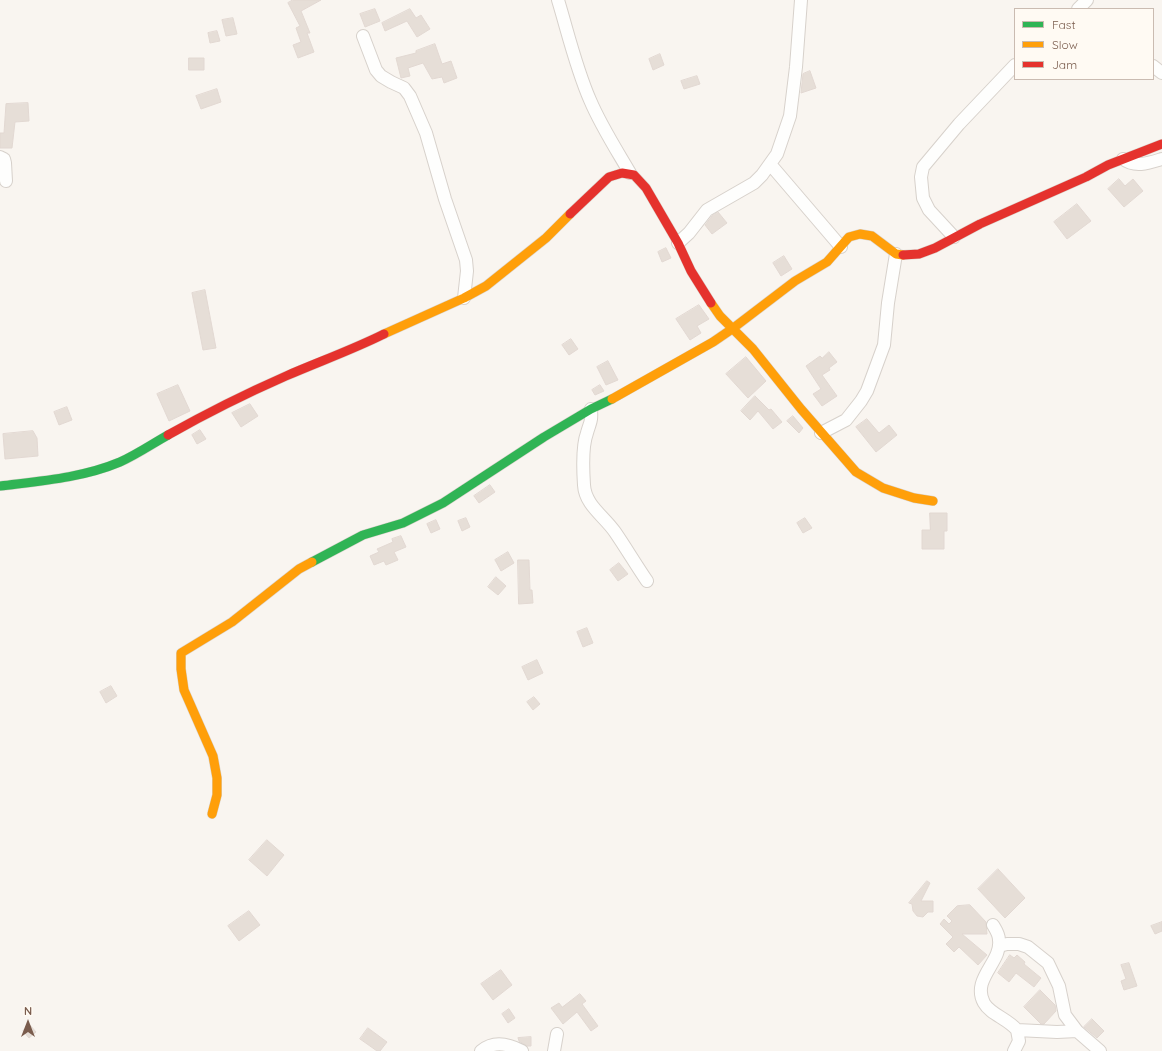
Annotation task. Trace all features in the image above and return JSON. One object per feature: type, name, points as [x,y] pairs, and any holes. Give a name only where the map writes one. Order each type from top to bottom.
[{"type":"street","points":[[558,0],[581,76],[590,99],[602,125],[630,174]]},
{"type":"street","points":[[678,242],[689,233],[706,210],[754,183],[762,175],[777,154],[790,116],[796,67],[801,0]]},
{"type":"street","points":[[1079,8],[1087,0]]},
{"type":"street","points":[[363,36],[376,70],[381,76],[390,82],[404,88],[410,96],[426,133],[445,199],[465,254],[467,270],[464,298]]},
{"type":"street","points":[[954,238],[929,210],[923,198],[920,177],[923,167],[959,124],[1014,66]]},
{"type":"street","points":[[1154,67],[1162,73]]},
{"type":"street","points":[[212,814],[217,795],[217,778],[213,756],[184,690],[181,653],[232,622],[299,569],[356,538],[403,523],[442,502],[591,409],[615,398],[732,330],[795,281],[827,262],[849,237],[860,234],[868,235],[875,237],[896,254],[906,256],[919,254],[935,248],[980,224],[1086,177],[1108,165],[1162,144]]},
{"type":"street","points":[[0,157],[4,161],[6,181]]},
{"type":"street","points":[[1123,159],[1131,163],[1141,165],[1162,159]]},
{"type":"street","points":[[770,164],[841,247]]},
{"type":"street","points":[[0,486],[68,477],[120,462],[220,406],[286,376],[361,346],[464,298],[486,286],[546,238],[609,177],[613,174],[622,172],[638,178],[646,188],[678,242],[691,271],[705,295],[720,316],[732,330],[753,349],[821,433],[856,472],[883,488],[914,498],[933,501]]},
{"type":"street","points":[[821,433],[846,420],[862,401],[867,391],[884,345],[888,303],[896,254]]},
{"type":"street","points":[[467,270],[486,286]]},
{"type":"street","points":[[591,409],[592,420],[587,433],[585,447],[585,494],[590,503],[614,530],[647,581]]},
{"type":"street","points":[[993,925],[998,933],[999,946],[997,954],[982,983],[981,993],[983,1001],[988,1008],[1008,1021],[1017,1030],[1019,1042],[1014,1051]]},
{"type":"street","points":[[999,946],[1019,944],[1028,948],[1048,963],[1059,986],[1065,1015],[1078,1031],[1100,1051]]},
{"type":"street","points":[[1017,1030],[1057,1032],[1078,1031]]},
{"type":"street","points":[[554,1051],[557,1034]]},
{"type":"street","points":[[481,1051],[485,1048],[499,1044],[512,1046],[522,1051]]},
{"type":"building","points":[[293,0],[321,0],[301,11],[310,33],[307,33],[314,52],[298,58],[293,45],[301,42],[296,28],[300,26],[288,3]]},
{"type":"building","points":[[375,9],[380,21],[365,27],[360,14]]},
{"type":"building","points":[[410,9],[416,18],[421,15],[430,29],[417,37],[407,21],[385,31],[382,23]]},
{"type":"building","points":[[233,18],[237,34],[226,36],[222,20]]},
{"type":"building","points":[[217,31],[220,41],[210,43],[208,33]]},
{"type":"building","points":[[435,44],[442,64],[451,61],[457,78],[444,83],[442,77],[432,79],[423,63],[408,68],[410,76],[401,78],[396,58],[416,53],[416,51]]},
{"type":"building","points":[[660,54],[664,65],[653,70],[649,59]]},
{"type":"building","points":[[189,58],[204,58],[204,70],[189,70]]},
{"type":"building","points":[[810,71],[816,88],[801,93],[803,74]]},
{"type":"building","points":[[697,76],[700,84],[684,89],[681,81]]},
{"type":"building","points":[[217,89],[221,102],[201,109],[196,96]]},
{"type":"building","points":[[28,103],[29,121],[15,122],[12,148],[0,148],[0,133],[4,133],[6,104]]},
{"type":"building","points":[[1119,179],[1125,186],[1133,179],[1143,191],[1124,207],[1108,189]]},
{"type":"building","points":[[1077,204],[1091,221],[1067,239],[1054,222]]},
{"type":"building","points":[[718,212],[727,223],[712,234],[705,225],[712,216]]},
{"type":"building","points":[[666,248],[671,258],[662,262],[658,252]]},
{"type":"building","points":[[784,256],[792,269],[781,276],[773,263]]},
{"type":"building","points":[[205,290],[216,348],[203,350],[192,293]]},
{"type":"building","points":[[699,305],[709,319],[697,326],[701,333],[690,340],[676,319]]},
{"type":"building","points":[[571,339],[578,349],[569,355],[562,345]]},
{"type":"building","points":[[829,352],[837,362],[829,368],[830,370],[822,375],[837,396],[822,406],[813,394],[821,389],[806,366],[820,356],[822,358]]},
{"type":"building","points":[[746,357],[766,381],[748,398],[726,374]]},
{"type":"building","points":[[608,361],[618,380],[606,385],[597,367]]},
{"type":"building","points":[[178,385],[190,411],[169,421],[157,394]]},
{"type":"building","points":[[600,385],[604,391],[595,395],[592,390]]},
{"type":"building","points":[[755,396],[769,410],[771,409],[782,422],[773,429],[758,411],[750,420],[741,411]]},
{"type":"building","points":[[250,404],[258,416],[241,427],[232,413]]},
{"type":"building","points":[[67,407],[72,420],[59,425],[54,412]]},
{"type":"building","points":[[793,416],[803,428],[799,433],[787,421]]},
{"type":"building","points":[[867,419],[879,433],[889,425],[897,435],[876,452],[856,427]]},
{"type":"building","points":[[200,430],[206,439],[197,444],[192,435]]},
{"type":"building","points":[[33,431],[37,438],[38,456],[5,459],[3,434]]},
{"type":"building","points":[[490,485],[495,492],[479,503],[474,496]]},
{"type":"building","points":[[930,513],[947,513],[947,531],[944,531],[944,549],[922,549],[922,530],[930,530]]},
{"type":"building","points":[[466,518],[470,527],[462,531],[458,521]]},
{"type":"building","points":[[805,518],[812,528],[803,533],[797,523]]},
{"type":"building","points":[[436,520],[440,529],[431,533],[427,524]]},
{"type":"building","points":[[401,536],[406,547],[394,552],[398,560],[386,565],[384,561],[374,565],[370,556],[379,552],[377,549],[393,542],[392,539]]},
{"type":"building","points":[[508,552],[514,563],[501,571],[495,560]]},
{"type":"building","points":[[518,560],[529,560],[530,590],[532,590],[533,603],[519,604]]},
{"type":"building","points":[[619,563],[628,574],[618,581],[610,570]]},
{"type":"building","points":[[496,577],[506,586],[498,595],[488,587]]},
{"type":"building","points":[[587,628],[593,643],[583,647],[577,632]]},
{"type":"building","points":[[537,660],[543,673],[528,680],[522,667]]},
{"type":"building","points":[[111,686],[117,696],[106,703],[100,692]]},
{"type":"building","points":[[534,697],[540,704],[533,710],[527,702]]},
{"type":"building","points":[[267,840],[284,855],[267,876],[249,860]]},
{"type":"building","points":[[998,869],[1025,898],[1005,918],[978,889]]},
{"type":"building","points":[[927,881],[930,883],[921,901],[933,901],[933,912],[928,912],[923,917],[917,916],[913,911],[912,904],[909,903]]},
{"type":"building","points":[[970,905],[986,922],[987,934],[962,934],[987,955],[978,965],[959,947],[954,952],[946,944],[953,937],[940,924],[944,919],[949,924],[952,921],[947,916],[957,906]]},
{"type":"building","points":[[249,911],[260,925],[239,941],[228,926]]},
{"type":"building","points":[[1162,922],[1162,931],[1155,934],[1151,926]]},
{"type":"building","points":[[1010,955],[1014,958],[1017,955],[1025,962],[1024,964],[1041,978],[1034,987],[1016,973],[1009,982],[998,973]]},
{"type":"building","points":[[1129,963],[1137,986],[1124,990],[1121,981],[1126,979],[1121,965]]},
{"type":"building","points":[[501,970],[512,985],[493,1000],[481,984]]},
{"type":"building","points":[[1040,990],[1055,1005],[1056,1011],[1044,1024],[1041,1024],[1024,1007]]},
{"type":"building","points":[[580,994],[586,1001],[582,1004],[598,1026],[591,1031],[577,1012],[563,1024],[551,1008],[559,1003],[562,1007]]},
{"type":"building","points":[[509,1009],[515,1018],[508,1023],[502,1014]]},
{"type":"building","points":[[1092,1019],[1104,1031],[1097,1038],[1084,1027]]},
{"type":"building","points":[[30,1025],[36,1032],[29,1038],[23,1031]]},
{"type":"building","points":[[368,1028],[387,1042],[380,1051],[377,1051],[360,1039]]},
{"type":"building","points":[[531,1037],[531,1046],[527,1046],[519,1041],[518,1038]]},
{"type":"traffic: fast","points":[[312,562],[363,535],[403,523],[443,503],[544,437],[591,409],[612,399]]},
{"type":"traffic: fast","points":[[0,486],[61,478],[91,472],[120,462],[168,435]]},
{"type":"traffic: slow","points":[[384,334],[464,298],[486,286],[546,238],[570,214]]},
{"type":"traffic: slow","points":[[612,399],[713,342],[795,281],[827,262],[849,237],[860,234],[872,236],[896,254],[903,255]]},
{"type":"traffic: slow","points":[[711,303],[720,316],[753,349],[801,409],[856,472],[883,488],[914,498],[933,501]]},
{"type":"traffic: slow","points":[[212,814],[217,795],[217,778],[213,756],[184,690],[181,669],[181,653],[232,622],[299,569],[312,562]]},
{"type":"traffic: jam","points":[[903,255],[919,254],[935,248],[980,224],[1086,177],[1108,165],[1162,144]]},
{"type":"traffic: jam","points":[[570,214],[609,177],[622,173],[634,175],[646,188],[678,243],[691,271],[711,303]]},
{"type":"traffic: jam","points":[[168,435],[212,411],[256,390],[384,334]]}]
